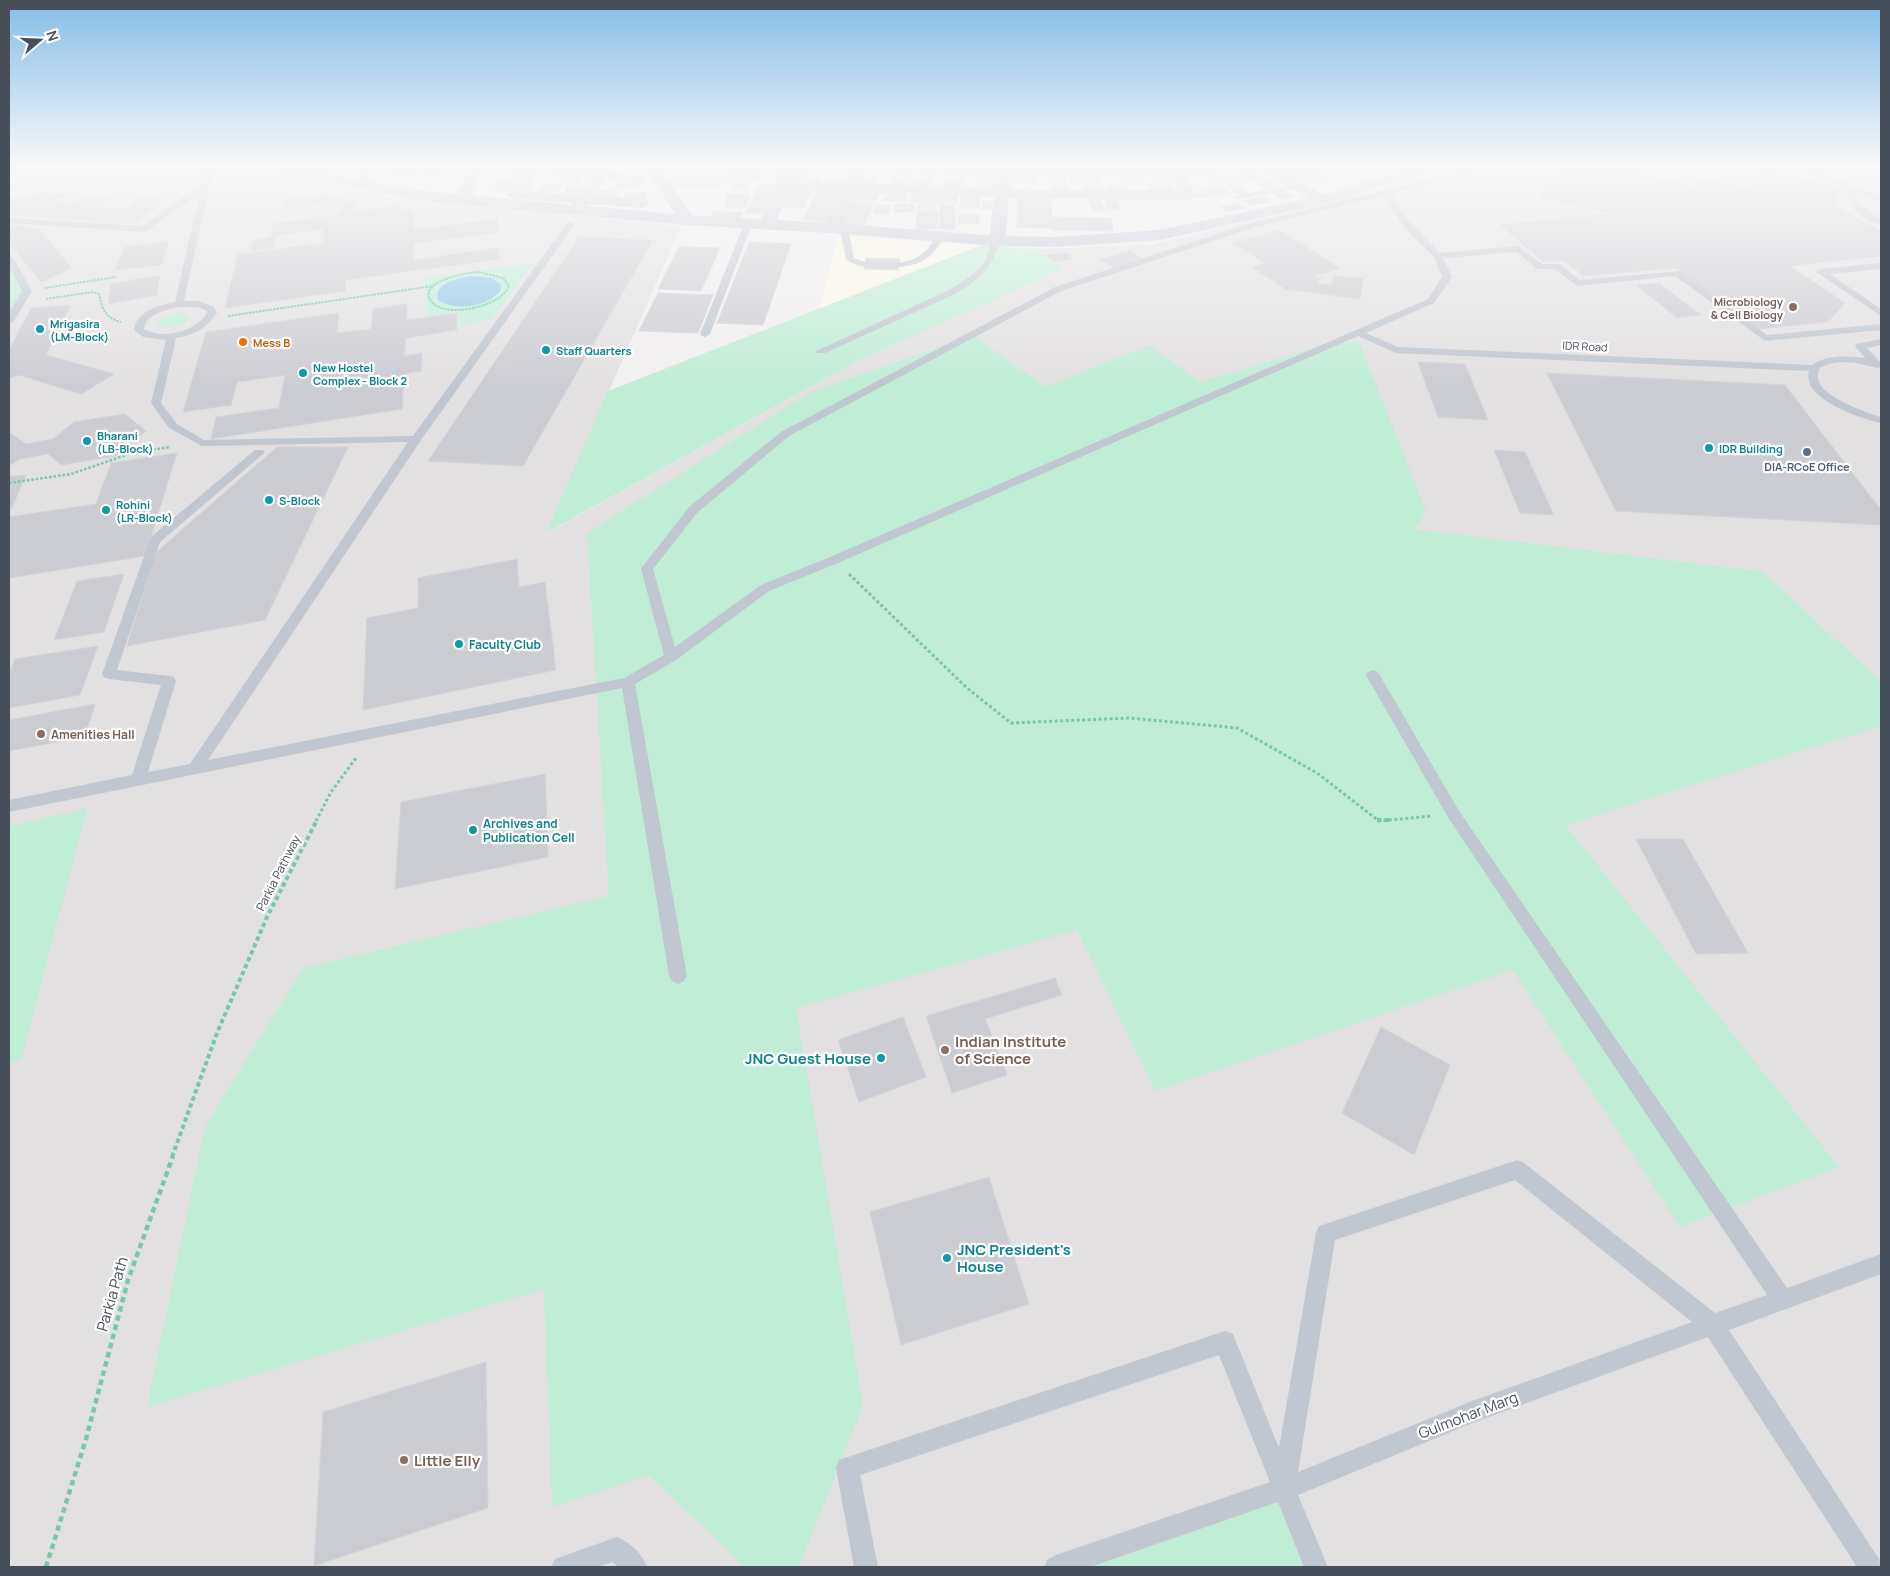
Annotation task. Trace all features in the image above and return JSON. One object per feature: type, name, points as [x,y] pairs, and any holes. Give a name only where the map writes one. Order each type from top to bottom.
[{"type":"main road","points":[[962,239],[1056,242],[1107,239]]},
{"type":"lane","points":[[179,304],[194,239]]},
{"type":"lane","points":[[194,770],[416,439],[558,239]]},
{"type":"lane","points":[[705,334],[742,239]]},
{"type":"lane","points":[[841,239],[850,259],[858,264],[904,265],[917,262],[933,250],[939,239]]},
{"type":"lane","points":[[670,657],[647,569],[693,510],[785,434],[1058,289],[1212,239]]},
{"type":"lane","points":[[9,806],[628,682],[670,657],[765,588],[834,560],[1431,301],[1447,277],[1438,256],[1421,239]]},
{"type":"lane","points":[[821,350],[950,293],[969,282],[988,263],[998,241]]},
{"type":"lane","points":[[1438,256],[1519,249],[1540,268],[1556,266],[1577,283],[1677,273],[1765,338],[1881,327]]},
{"type":"lane","points":[[9,258],[27,290],[9,321]]},
{"type":"lane","points":[[1881,266],[1821,272],[1881,313]]},
{"type":"lane","points":[[1864,268],[1881,276]]},
{"type":"lane","points":[[179,304],[206,306],[211,309],[210,318],[196,329],[172,336],[161,337],[143,334],[139,330],[139,325],[148,315],[179,304]]},
{"type":"lane","name":"IDR Road","points":[[1357,332],[1396,350],[1815,368]]},
{"type":"lane","points":[[172,336],[156,403],[173,426],[202,443],[416,439]]},
{"type":"lane","points":[[1878,366],[1860,346],[1881,342]]},
{"type":"lane","points":[[1878,366],[1837,360],[1820,364],[1812,374],[1813,381],[1826,396],[1852,410],[1881,420]]},
{"type":"lane","points":[[138,781],[169,681],[109,674],[155,540],[258,452]]},
{"type":"lane","points":[[1373,675],[1454,814],[1783,1300]]},
{"type":"lane","points":[[628,682],[678,976]]},
{"type":"lane","points":[[1284,1489],[1326,1233],[1517,1170],[1712,1325],[1871,1567]]},
{"type":"lane","name":"Gulmohar Marg","points":[[1056,1567],[1284,1489],[1475,1411],[1881,1264]]},
{"type":"lane","points":[[866,1567],[847,1468],[1225,1342],[1316,1567]]},
{"type":"lane","points":[[563,1567],[617,1549],[635,1567]]},
{"type":"path","points":[[210,318],[433,286],[453,276],[480,272],[501,276],[507,280],[509,286],[506,292],[490,304],[478,308],[452,310],[433,304],[429,299],[428,293],[433,286]]},
{"type":"path","points":[[27,290],[116,277]]},
{"type":"path","points":[[64,296],[92,292],[99,294],[105,315],[110,320],[121,322]]},
{"type":"path","points":[[9,483],[71,474],[135,452]]},
{"type":"path","points":[[834,560],[967,688],[1011,723],[1130,718],[1237,728],[1317,774],[1379,821],[1454,814]]},
{"type":"path","name":"Parkia Pathway","points":[[217,1033],[267,917],[331,792],[376,732]]},
{"type":"path","name":"Parkia Path","points":[[46,1567],[86,1439],[128,1280],[217,1033]]},
{"type":"shaded area","name":"Indian Institute of Science","points":[[9,239],[676,239],[547,533],[855,362],[1062,269],[1032,249],[1151,245],[1178,239],[1881,239],[1881,1567],[9,1567]]},
{"type":"shaded area","points":[[837,239],[879,239],[982,245],[819,309]]},
{"type":"green space","points":[[982,245],[1032,249],[1063,269],[855,362],[546,533],[608,391]]},
{"type":"green space","points":[[534,263],[492,319],[460,326],[459,311],[426,316],[425,278]]},
{"type":"green space","points":[[9,267],[22,291],[9,315]]},
{"type":"green space","points":[[175,313],[187,313],[190,319],[175,326],[159,326],[157,323],[160,319]]},
{"type":"green space","points":[[973,335],[1045,387],[1149,345],[1200,382],[1327,344],[1359,342],[1426,511],[1414,529],[1763,572],[1881,682],[1881,726],[1565,825],[1839,1167],[1680,1227],[1513,970],[1155,1091],[1077,930],[796,1008],[863,1405],[799,1567],[745,1567],[649,1475],[552,1507],[544,1289],[147,1407],[205,1127],[303,968],[609,896],[587,533],[809,393]]},
{"type":"green space","points":[[87,809],[21,1060],[9,1063],[9,826]]},
{"type":"green space","points":[[1284,1489],[1316,1567],[1066,1567]]},
{"type":"water","points":[[472,276],[492,278],[501,285],[501,290],[488,300],[471,306],[453,306],[438,300],[438,294],[443,285]]},
{"type":"building","points":[[9,239],[46,239],[72,268],[41,282],[9,243]]},
{"type":"building","points":[[275,239],[273,248],[251,251],[253,240]]},
{"type":"building","points":[[324,239],[448,239],[414,243],[414,260],[498,248],[499,259],[346,280],[345,291],[225,308],[238,254],[323,243]]},
{"type":"building","name":"Staff Quarters","points":[[578,239],[653,240],[523,466],[428,461]]},
{"type":"building","points":[[1249,239],[1293,239],[1340,268],[1313,276],[1321,278],[1317,283],[1332,285],[1334,275],[1363,279],[1360,299],[1285,289],[1252,267],[1264,263],[1233,243]]},
{"type":"building","points":[[1516,239],[1881,239],[1881,256],[1790,266],[1845,303],[1828,322],[1758,329],[1676,268],[1584,276],[1564,260],[1543,262]]},
{"type":"building","points":[[169,241],[161,265],[115,270],[125,247]]},
{"type":"building","points":[[749,242],[791,244],[763,325],[717,323]]},
{"type":"building","points":[[679,247],[720,248],[701,291],[658,289]]},
{"type":"building","points":[[1129,251],[1141,258],[1113,268],[1101,260]]},
{"type":"building","points":[[1067,253],[1072,259],[1054,262],[1045,255]]},
{"type":"building","points":[[866,258],[900,259],[898,270],[864,269]]},
{"type":"building","points":[[160,275],[157,295],[108,304],[111,284]]},
{"type":"building","points":[[1659,283],[1701,315],[1677,318],[1636,285]]},
{"type":"building","points":[[658,293],[713,295],[698,333],[639,331]]},
{"type":"building","name":"New Hostel Complex - Block 2","points":[[407,304],[407,320],[457,313],[457,330],[406,338],[404,356],[422,353],[421,371],[404,374],[402,409],[211,439],[216,417],[279,408],[285,375],[237,382],[231,405],[183,412],[206,332],[339,313],[337,333],[371,329],[373,309]]},
{"type":"building","name":"Mrigasira (LM-Block)","points":[[71,305],[46,355],[114,374],[81,394],[19,375],[9,379],[9,350],[31,308]]},
{"type":"building","points":[[1418,362],[1465,364],[1488,420],[1438,417]]},
{"type":"building","name":"IDR Building","points":[[1547,373],[1785,385],[1881,510],[1881,525],[1616,511]]},
{"type":"building","name":"Bharani (LB-Block)","points":[[125,414],[146,431],[115,456],[61,465],[48,454],[20,459],[9,466],[9,432],[26,444],[53,439],[74,422]]},
{"type":"building","name":"S-Block","points":[[277,447],[348,447],[265,620],[127,646],[155,553]]},
{"type":"building","points":[[1494,450],[1525,452],[1554,515],[1520,513]]},
{"type":"building","name":"Rohini (LR-Block)","points":[[177,453],[145,556],[9,578],[9,517],[96,504],[111,463]]},
{"type":"building","points":[[26,475],[9,514],[9,477]]},
{"type":"building","name":"Faculty Club","points":[[517,559],[519,587],[545,582],[556,670],[363,710],[367,618],[418,608],[418,578]]},
{"type":"building","points":[[124,574],[104,632],[54,640],[77,581]]},
{"type":"building","points":[[98,646],[80,695],[9,708],[9,675],[15,659]]},
{"type":"building","points":[[95,704],[85,737],[9,751],[9,720]]},
{"type":"building","name":"Archives and Publication Cell","points":[[545,774],[548,857],[395,889],[401,802]]},
{"type":"building","points":[[1636,839],[1683,839],[1748,953],[1696,954]]},
{"type":"building","points":[[1055,978],[1062,995],[985,1019],[1007,1075],[952,1093],[926,1016]]},
{"type":"building","name":"JNC Guest House","points":[[903,1017],[926,1077],[859,1102],[838,1040]]},
{"type":"building","points":[[1381,1027],[1450,1065],[1414,1155],[1342,1113]]},
{"type":"building","name":"JNC President's House","points":[[989,1177],[1029,1304],[901,1345],[870,1212]]},
{"type":"building","name":"Little Elly","points":[[486,1362],[488,1508],[314,1566],[323,1412]]},
{"type":"place","name":"Microbiology & Cell Biology","points":[[1793,307]]},
{"type":"place","name":"Mrigasira (LM-Block)","points":[[40,329]]},
{"type":"place","name":"Mess B","points":[[243,342]]},
{"type":"place","name":"Staff Quarters","points":[[546,350]]},
{"type":"place","name":"New Hostel Complex - Block 2","points":[[303,373]]},
{"type":"place","name":"Bharani (LB-Block)","points":[[87,441]]},
{"type":"place","name":"IDR Building","points":[[1709,448]]},
{"type":"place","name":"DIA-RCoE Office","points":[[1807,452]]},
{"type":"place","name":"S-Block","points":[[269,500]]},
{"type":"place","name":"Rohini (LR-Block)","points":[[106,510]]},
{"type":"place","name":"Faculty Club","points":[[459,644]]},
{"type":"place","name":"Amenities Hall","points":[[41,734]]},
{"type":"place","name":"Archives and Publication Cell","points":[[473,830]]},
{"type":"place","name":"Indian Institute of Science","points":[[945,1050]]},
{"type":"place","name":"JNC Guest House","points":[[881,1058]]},
{"type":"place","name":"JNC President's House","points":[[947,1258]]},
{"type":"place","name":"Little Elly","points":[[404,1460]]}]
